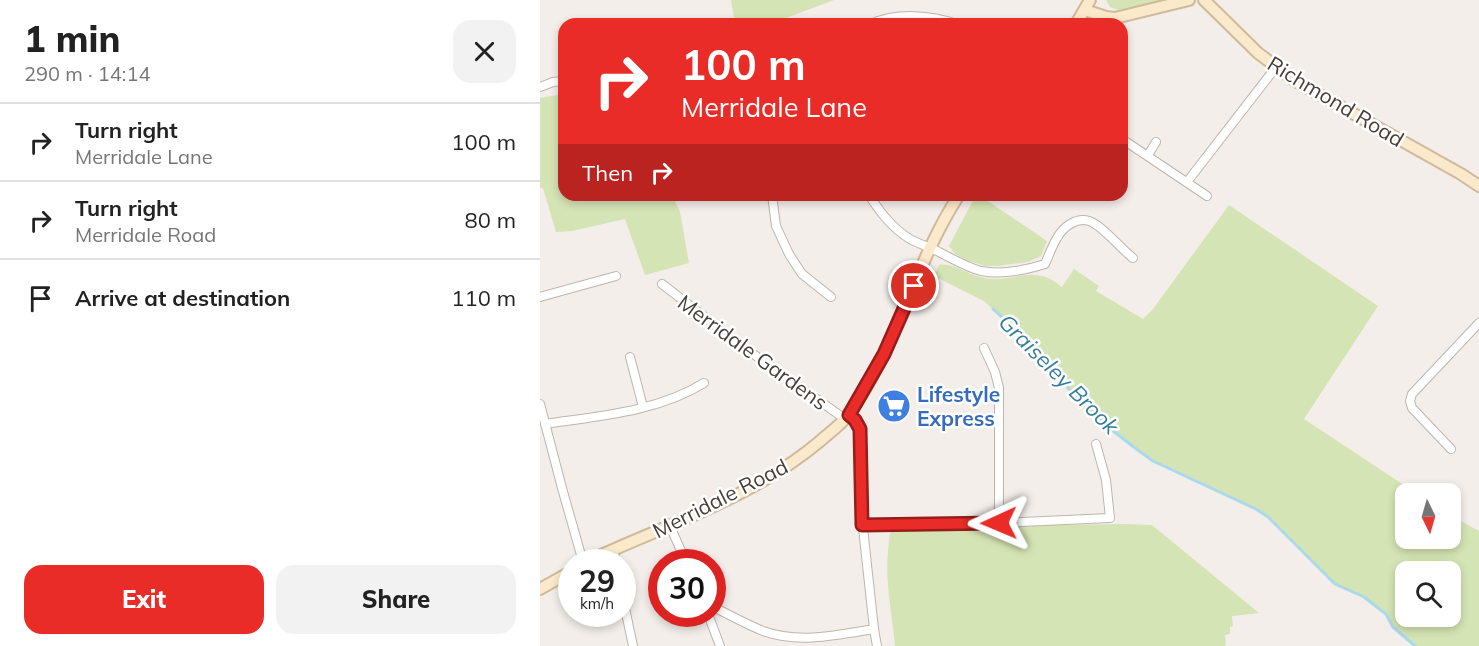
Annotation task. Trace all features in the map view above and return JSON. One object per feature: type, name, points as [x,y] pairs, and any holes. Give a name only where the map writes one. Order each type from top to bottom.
[{"type":"street","points":[[1079,18],[1087,5],[1106,17],[1115,18],[1189,0]]},
{"type":"street","name":"Richmond Road","points":[[1204,0],[1276,68],[1479,186]]},
{"type":"street","points":[[1187,182],[1276,68]]},
{"type":"street","points":[[540,82],[558,82]]},
{"type":"street","points":[[540,87],[553,82]]},
{"type":"street","points":[[1148,155],[1156,142]]},
{"type":"street","points":[[1128,143],[1207,196]]},
{"type":"street","points":[[773,201],[776,226],[789,254],[802,274],[831,297]]},
{"type":"street","points":[[873,201],[884,216],[910,238],[966,266],[982,271],[1002,272],[1045,264],[1057,237],[1063,230],[1069,225],[1082,221],[1089,221],[1098,227],[1132,258]]},
{"type":"street","name":"Merridale Road","points":[[615,549],[729,499],[806,453],[847,417],[884,354],[931,248],[955,201]]},
{"type":"street","points":[[602,268],[605,279]]},
{"type":"street","points":[[540,297],[616,276]]},
{"type":"street","name":"Merridale Gardens","points":[[662,284],[742,346],[847,417]]},
{"type":"street","points":[[1451,449],[1445,435],[1412,408],[1410,401],[1412,394],[1479,323]]},
{"type":"street","points":[[984,348],[995,372],[999,388],[999,523]]},
{"type":"street","points":[[630,357],[643,407]]},
{"type":"street","points":[[622,372],[632,369]]},
{"type":"street","points":[[545,424],[612,414],[665,402],[692,391],[704,383]]},
{"type":"street","points":[[692,391],[698,400]]},
{"type":"street","points":[[540,404],[581,549]]},
{"type":"street","points":[[847,417],[855,420],[860,429],[862,525],[877,646]]},
{"type":"street","points":[[862,525],[1110,519],[1106,480],[1096,444]]},
{"type":"street","points":[[670,526],[680,549]]},
{"type":"street","points":[[540,589],[558,579]]},
{"type":"street","points":[[726,613],[763,631],[813,638],[874,629]]},
{"type":"street","points":[[629,627],[633,646]]},
{"type":"street","points":[[713,627],[720,646]]},
{"type":"green space","points":[[731,0],[834,0],[786,18],[734,18]]},
{"type":"green space","points":[[1106,0],[1172,0],[1121,11],[1110,7]]},
{"type":"green space","points":[[558,95],[558,201],[675,201],[680,212],[689,263],[645,275],[625,219],[572,231],[556,232],[543,188],[540,188],[540,98]]},
{"type":"green space","points":[[973,201],[988,201],[1047,241],[1041,256],[1028,262],[998,266],[986,266],[968,261],[955,254],[949,246]]},
{"type":"green space","points":[[1229,205],[1378,306],[1304,419],[1401,483],[1395,483],[1395,549],[1461,549],[1461,521],[1479,531],[1479,646],[1415,646],[1393,627],[1386,614],[1364,597],[1335,584],[1268,517],[1256,509],[1153,461],[1135,448],[1094,416],[1036,348],[984,301],[934,276],[939,265],[944,265],[988,279],[1041,276],[1062,287],[1074,269],[1099,286],[1096,291],[1143,319],[1153,309]]},
{"type":"green space","points":[[1152,525],[1259,613],[1232,616],[1233,626],[1230,627],[1230,634],[1225,635],[1226,645],[1224,646],[895,646],[887,575],[892,528]]},
{"type":"waterway","name":"Graiseley Brook","points":[[993,309],[1036,348],[1094,416],[1153,461],[1256,509],[1268,517],[1335,584],[1364,597],[1386,614],[1393,627],[1415,646]]},
{"type":"place","name":"Lifestyle Express","points":[[894,406]]},
{"type":"route","points":[[914,286],[884,354],[849,415],[860,429],[862,525],[999,523]]}]
